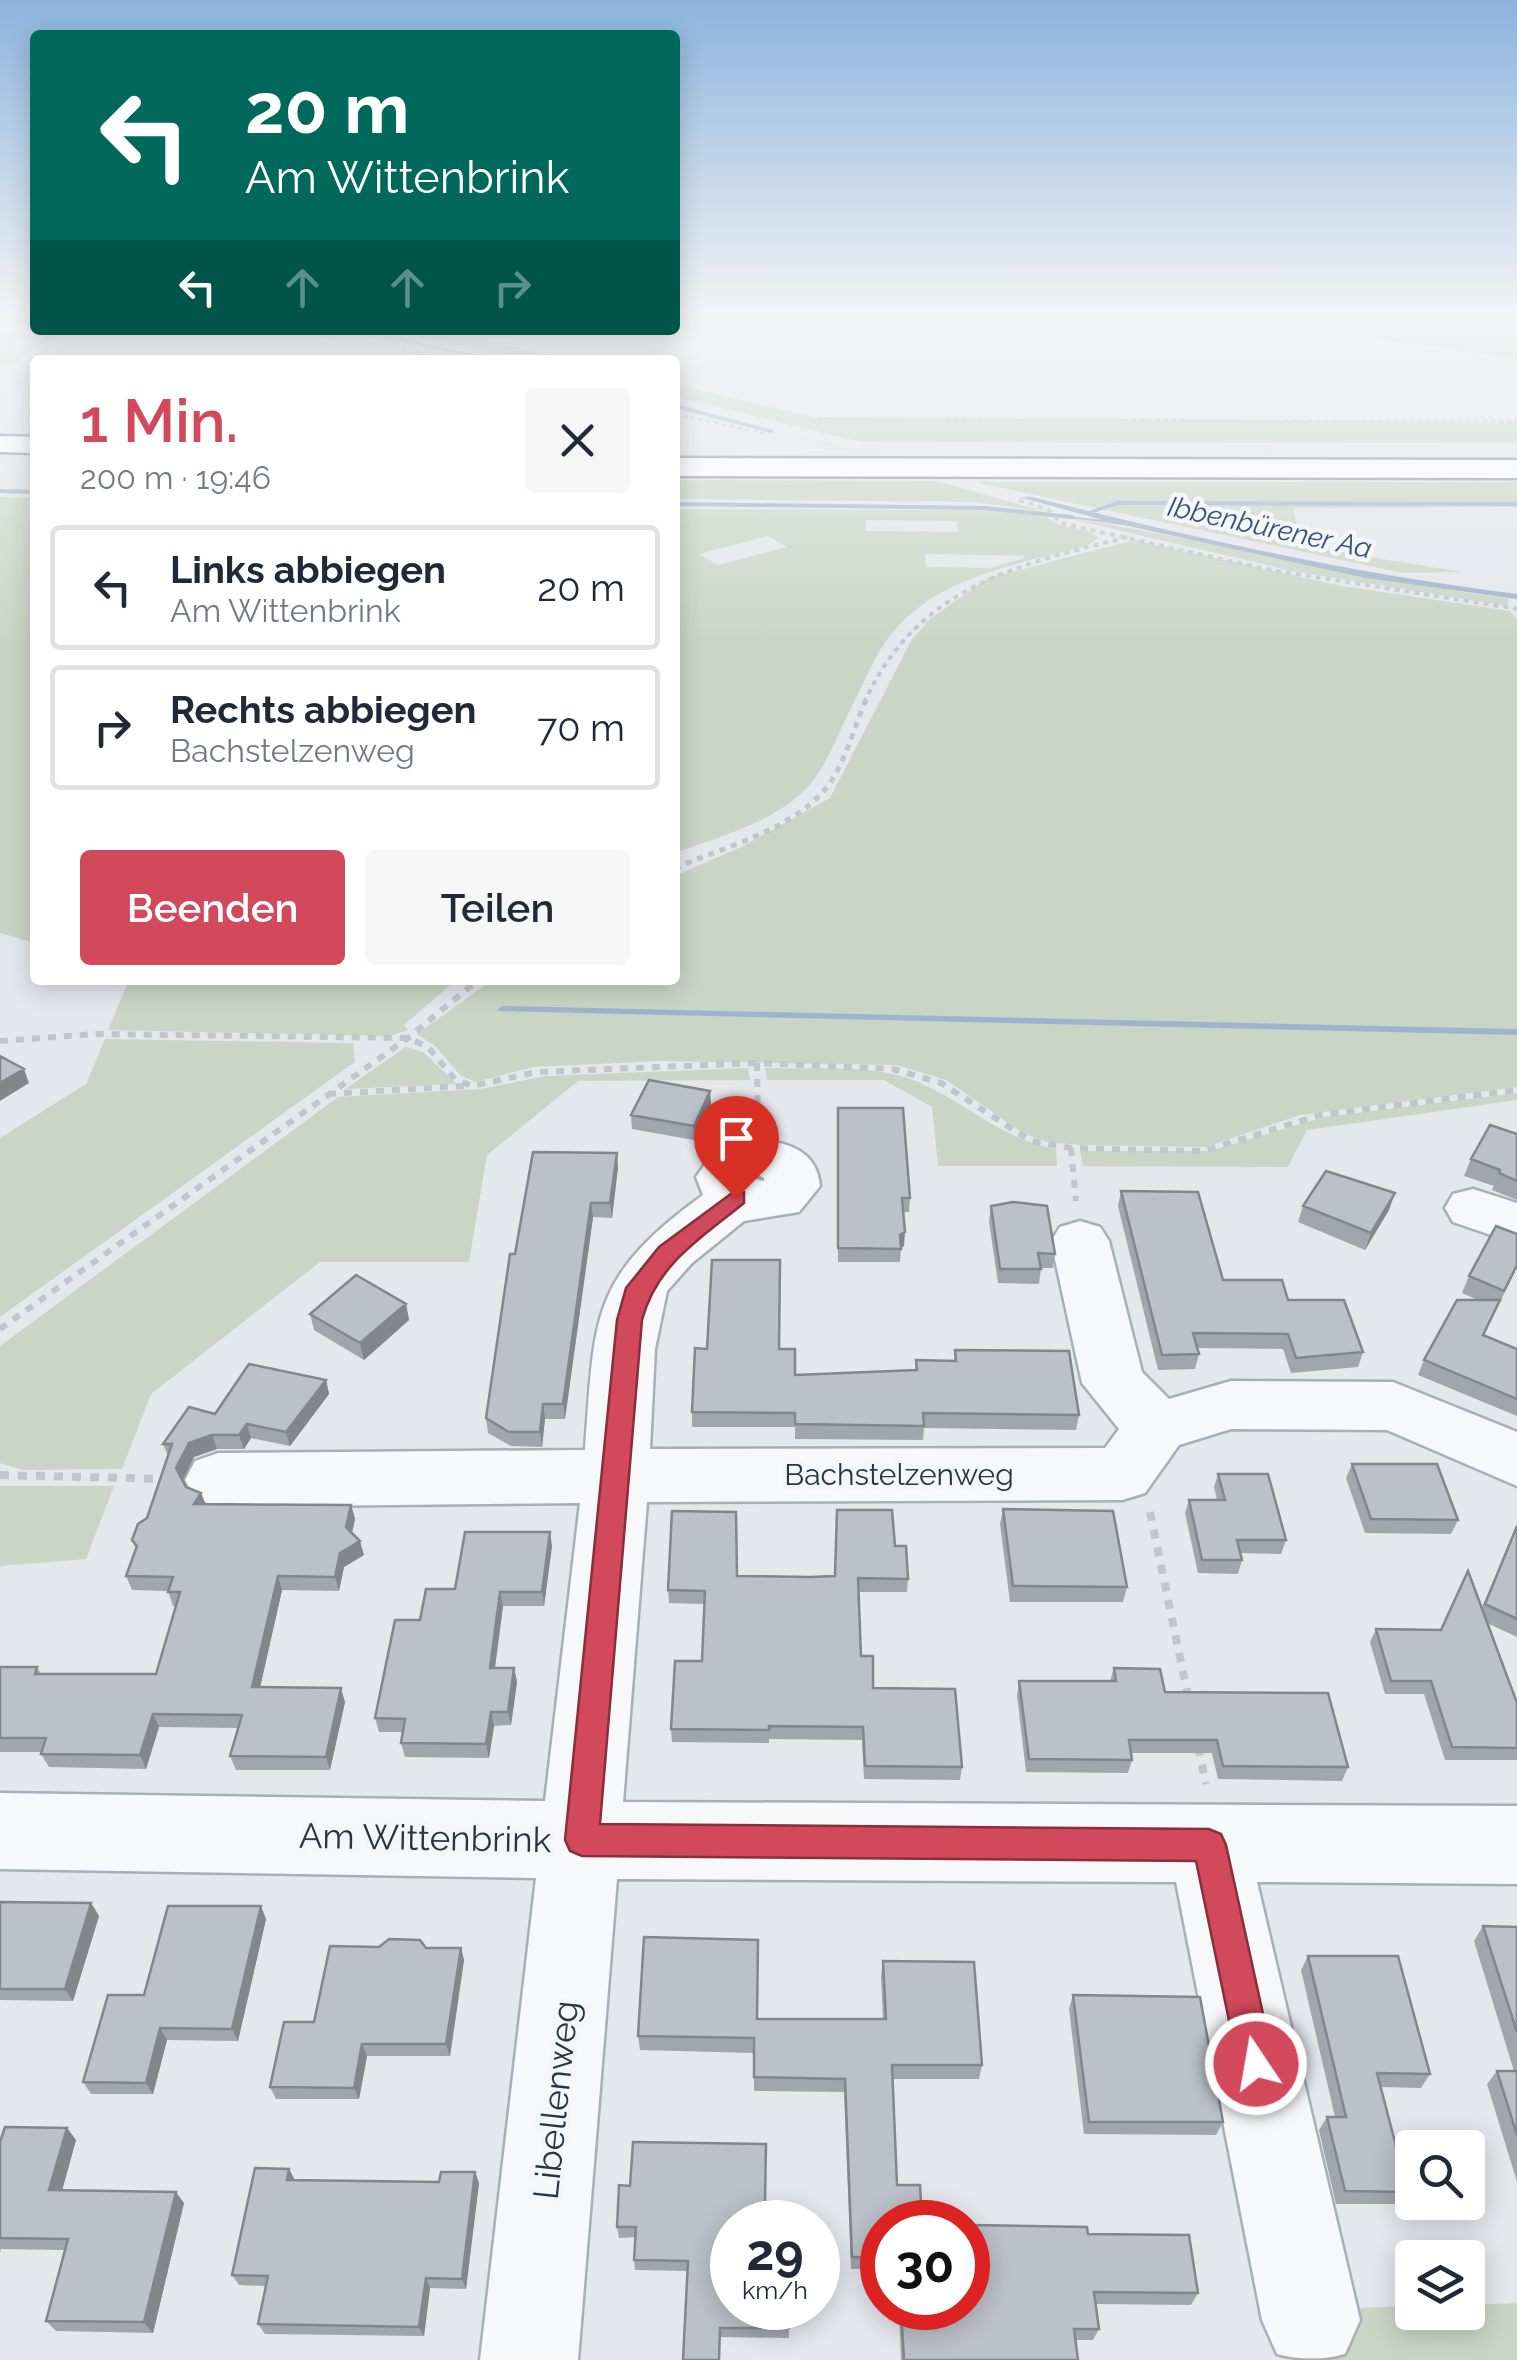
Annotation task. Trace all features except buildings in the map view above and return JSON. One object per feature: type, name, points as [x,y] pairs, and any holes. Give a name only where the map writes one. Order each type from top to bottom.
[{"type":"highway","points":[[0,444],[30,444]]},
{"type":"highway","points":[[680,454],[1517,454]]},
{"type":"highway","points":[[0,458],[30,458]]},
{"type":"highway","points":[[680,467],[1517,468]]},
{"type":"street","points":[[582,1840],[630,1320],[638,1288],[667,1253],[747,1177]]},
{"type":"street","points":[[1080,1241],[1112,1383],[1140,1451]]},
{"type":"street","name":"Bachstelzenweg","points":[[218,1480],[616,1476],[1140,1451],[1231,1404],[1392,1406],[1517,1460]]},
{"type":"street","name":"Am Wittenbrink","points":[[0,1831],[582,1840],[1517,1845]]},
{"type":"street","name":"Libellenweg","points":[[529,2360],[582,1840]]},
{"type":"street","points":[[1209,1845],[1311,2320]]},
{"type":"path","points":[[722,424],[764,433]]},
{"type":"path","points":[[1012,498],[1050,512],[1057,520],[1304,576],[1517,609]]},
{"type":"path","points":[[680,866],[746,837],[805,806],[825,790],[891,652],[903,635],[950,596],[978,580],[1132,536]]},
{"type":"path","points":[[0,1329],[408,1038],[472,985]]},
{"type":"path","points":[[0,1042],[96,1034],[408,1038],[428,1047],[454,1079],[472,1086]]},
{"type":"path","points":[[327,1094],[472,1086],[537,1072],[757,1063],[893,1069],[941,1083],[1031,1141],[1071,1148],[1203,1150],[1320,1115],[1517,1090]]},
{"type":"path","points":[[747,1177],[757,1063]]},
{"type":"path","points":[[1071,1148],[1080,1241]]},
{"type":"path","points":[[1140,1451],[1191,1709]]},
{"type":"path","points":[[0,1475],[218,1480]]},
{"type":"path","points":[[1194,1728],[1206,1786],[1209,1845]]},
{"type":"green space","points":[[787,424],[1517,424],[1517,443],[861,442]]},
{"type":"green space","points":[[680,480],[936,481],[1047,512],[973,502],[680,499]]},
{"type":"green space","points":[[974,482],[1517,482],[1517,507],[1293,508],[1302,546],[1462,572],[1403,573]]},
{"type":"green space","points":[[0,497],[30,498],[30,942],[0,933]]},
{"type":"green space","points":[[680,509],[1009,510],[1048,517],[1059,525],[1087,531],[1098,538],[1087,546],[958,584],[913,612],[881,648],[815,778],[787,805],[731,833],[680,851]],"holes":[[[866,520],[957,521],[959,532],[866,531]],[[768,536],[787,547],[718,565],[699,554]],[[925,554],[1025,556],[1026,557],[991,568],[926,567]]]},
{"type":"green space","points":[[1062,517],[1396,581],[1508,598],[1508,606],[1292,571]]},
{"type":"green space","points":[[1134,540],[1342,586],[1510,611],[1517,619],[1517,1087],[1300,1115],[1206,1147],[1081,1145],[1047,1142],[1023,1133],[946,1080],[897,1065],[660,1061],[533,1067],[476,1082],[460,1075],[434,1045],[417,1034],[485,985],[680,985],[680,874],[741,847],[830,798],[911,641],[930,619],[988,578]]},
{"type":"green space","points":[[127,985],[450,985],[404,1025],[408,1030],[390,1036],[108,1030]]},
{"type":"green space","points":[[105,1039],[353,1043],[355,1062],[0,1317],[0,1138],[86,1084]]},
{"type":"green space","points":[[406,1047],[423,1052],[457,1084],[345,1089]]},
{"type":"green space","points":[[748,1068],[750,1080],[578,1081],[487,1155],[469,1262],[320,1262],[151,1394],[122,1469],[23,1470],[0,1463],[0,1346],[338,1097],[480,1089],[545,1076]]},
{"type":"green space","points":[[765,1068],[863,1070],[901,1076],[936,1091],[1002,1130],[1056,1149],[1057,1166],[938,1166],[932,1107],[884,1080],[767,1080]]},
{"type":"green space","points":[[1517,1093],[1517,1100],[1307,1130],[1288,1167],[1083,1166],[1080,1151],[1210,1151],[1324,1117]]},
{"type":"green space","points":[[0,1486],[114,1486],[86,1559],[0,1566]]},
{"type":"green space","points":[[1517,2303],[1517,2360],[1292,2360],[1355,2308],[1395,2307],[1395,2330],[1485,2330],[1485,2304]]},
{"type":"water","points":[[776,431],[1144,524],[1330,564],[1517,594],[1517,599],[1366,578],[1124,525],[1062,517],[1058,515],[1103,520]]},
{"type":"pier","points":[[776,431],[1032,496],[1007,499],[762,433]]},
{"type":"waterway","name":"Ibbenbürener Aa","points":[[745,424],[771,431]]},
{"type":"waterway","points":[[0,491],[30,492]]},
{"type":"waterway","points":[[1087,513],[1117,503],[1517,504]]},
{"type":"waterway","points":[[680,504],[985,508],[1072,517]]},
{"type":"waterway","points":[[503,1009],[1517,1032]]},
{"type":"route","points":[[736,1198],[667,1253],[638,1288],[630,1320],[582,1840],[1209,1845],[1256,2064]]}]
